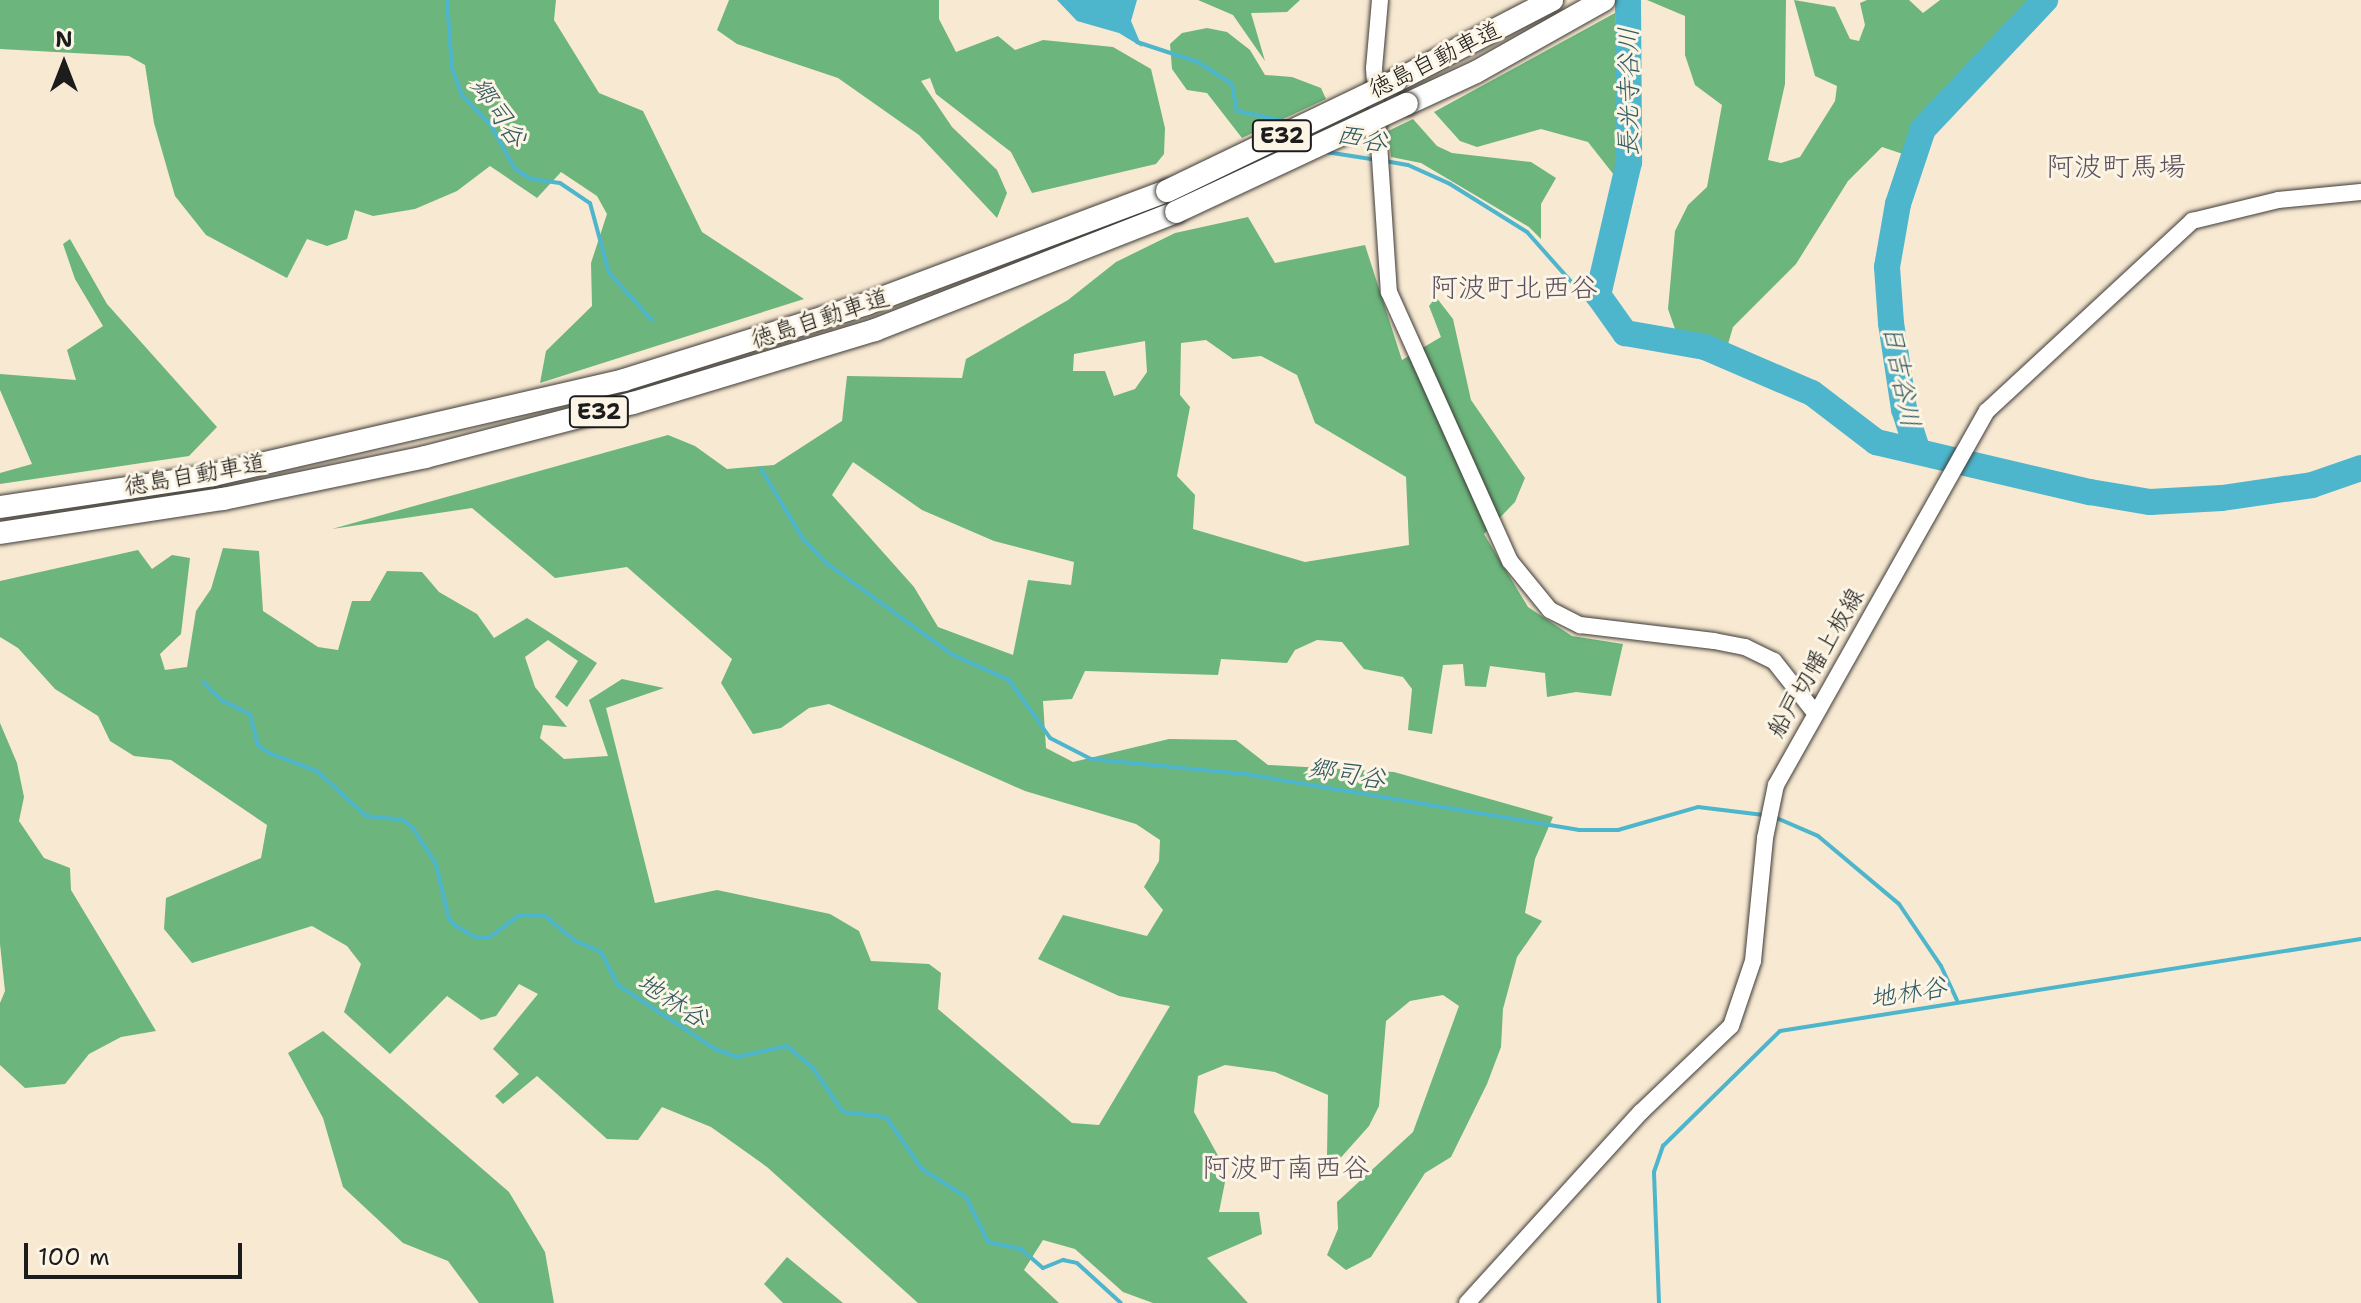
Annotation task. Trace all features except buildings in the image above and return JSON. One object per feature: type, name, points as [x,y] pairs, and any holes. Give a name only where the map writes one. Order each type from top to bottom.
[{"type":"highway","name":"徳島自動車道","points":[[0,507],[213,475],[624,380],[866,304],[1167,191],[1396,81],[1552,0]]},
{"type":"highway","name":"徳島自動車道","points":[[0,533],[223,499],[425,457],[649,399],[875,330],[1176,212],[1407,104],[1542,36],[1604,0]]},
{"type":"main road","points":[[1380,0],[1376,108],[1385,261],[1400,321],[1510,561],[1530,591],[1550,610],[1580,625],[1745,647],[1788,674],[1815,713]]},
{"type":"main road","name":"船戸切幡上板線","points":[[1467,1303],[1641,1112],[1731,1026],[1753,961],[1768,824],[1791,753],[1987,411],[2019,378],[2192,221],[2278,200],[2361,192]]},
{"type":"green space","points":[[0,0],[556,0],[554,20],[599,93],[643,111],[702,232],[804,299],[540,383],[546,351],[592,306],[591,263],[607,214],[597,196],[561,172],[537,198],[490,166],[457,191],[415,209],[373,216],[355,210],[347,239],[327,246],[307,239],[287,278],[206,235],[175,196],[154,123],[145,65],[129,56],[0,49]]},
{"type":"green space","points":[[729,0],[939,0],[939,19],[956,52],[998,36],[1015,50],[1043,40],[1113,47],[1151,69],[1165,128],[1164,154],[1156,164],[1032,193],[1011,152],[936,94],[930,78],[921,81],[952,127],[997,170],[1007,193],[997,218],[919,135],[838,78],[737,44],[717,30]]},
{"type":"green space","points":[[1198,0],[1300,0],[1287,12],[1251,13],[1265,61],[1233,15]]},
{"type":"green space","points":[[1647,0],[1786,0],[1785,84],[1768,160],[1781,163],[1800,157],[1835,101],[1837,86],[1815,76],[1794,0],[1835,7],[1850,39],[1859,41],[1865,25],[1860,3],[1867,0],[1909,0],[1923,13],[1940,0],[2036,0],[1919,124],[1906,155],[1882,147],[1848,181],[1796,264],[1733,327],[1728,344],[1675,329],[1668,309],[1675,231],[1688,205],[1707,187],[1722,105],[1695,85],[1685,55],[1685,16]]},
{"type":"green space","points":[[1615,13],[1622,152],[1618,180],[1588,142],[1541,129],[1477,147],[1460,141],[1434,112]]},
{"type":"green space","points":[[1207,28],[1227,32],[1250,50],[1265,75],[1292,77],[1321,88],[1326,99],[1242,138],[1207,93],[1187,90],[1172,69],[1170,44],[1182,33]]},
{"type":"green space","points":[[1413,119],[1437,146],[1452,153],[1531,162],[1556,178],[1541,204],[1541,239],[1529,227],[1421,163],[1391,157],[1388,131]]},
{"type":"green space","points":[[1248,217],[1275,263],[1365,245],[1402,360],[1441,337],[1429,306],[1436,297],[1453,319],[1471,400],[1525,478],[1515,502],[1484,534],[1528,607],[1572,636],[1623,644],[1611,696],[1576,692],[1547,697],[1545,673],[1490,666],[1486,687],[1465,686],[1463,664],[1443,665],[1432,734],[1408,730],[1412,689],[1403,677],[1364,669],[1342,642],[1317,640],[1295,650],[1287,663],[1221,659],[1218,675],[1085,671],[1072,699],[1043,701],[1046,748],[1073,762],[1169,739],[1236,740],[1268,765],[1394,772],[1553,817],[1535,859],[1525,913],[1542,921],[1517,957],[1503,1009],[1501,1047],[1487,1084],[1451,1157],[1425,1173],[1371,1257],[1346,1270],[1327,1255],[1338,1229],[1337,1202],[1413,1132],[1459,1006],[1443,995],[1410,1001],[1386,1021],[1379,1106],[1369,1126],[1336,1163],[1327,1156],[1328,1095],[1275,1072],[1225,1065],[1198,1076],[1194,1112],[1227,1172],[1219,1212],[1259,1212],[1262,1234],[1207,1258],[1248,1303],[1153,1303],[1123,1292],[1075,1249],[1043,1240],[1024,1270],[1059,1303],[918,1303],[767,1167],[711,1127],[662,1107],[638,1140],[607,1139],[537,1076],[503,1104],[495,1096],[519,1074],[493,1049],[538,994],[519,984],[496,1016],[481,1020],[447,996],[390,1054],[344,1012],[361,964],[347,946],[312,926],[192,963],[164,929],[166,898],[261,858],[267,825],[171,760],[134,756],[110,741],[98,716],[55,689],[18,648],[0,637],[0,581],[138,550],[152,569],[172,555],[190,558],[181,634],[160,654],[165,670],[187,667],[196,611],[211,589],[223,548],[259,551],[263,611],[318,647],[338,650],[352,601],[370,601],[387,571],[422,572],[439,592],[477,614],[494,638],[527,618],[597,663],[567,707],[555,697],[578,661],[548,640],[525,657],[535,687],[567,727],[543,725],[540,738],[564,759],[608,756],[589,700],[622,679],[664,688],[606,708],[655,903],[717,890],[830,914],[859,931],[871,961],[929,964],[941,973],[938,1009],[1072,1123],[1099,1125],[1170,1006],[1119,996],[1038,959],[1063,915],[1147,936],[1163,910],[1144,887],[1159,861],[1160,840],[1136,824],[1025,791],[829,704],[809,708],[781,728],[753,734],[721,683],[732,659],[627,567],[555,578],[472,508],[332,529],[668,435],[695,446],[727,469],[774,465],[842,421],[847,376],[962,378],[966,359],[1068,300],[1116,262],[1175,233]],"holes":[[[1206,340],[1233,359],[1261,356],[1297,375],[1315,423],[1406,477],[1409,545],[1305,562],[1193,529],[1195,495],[1177,476],[1190,407],[1180,395],[1181,343]],[[1145,341],[1147,372],[1135,389],[1114,396],[1105,371],[1073,371],[1074,354]],[[853,462],[922,510],[994,541],[1074,562],[1071,585],[1028,580],[1013,655],[938,627],[914,587],[832,495]]]},
{"type":"green space","points":[[70,239],[107,304],[217,427],[189,456],[0,484],[0,473],[32,464],[0,390],[0,374],[76,380],[67,350],[103,326],[75,279],[63,244]]},
{"type":"green space","points":[[0,723],[17,763],[24,797],[19,821],[44,858],[70,868],[71,890],[156,1031],[121,1037],[89,1054],[65,1084],[25,1088],[0,1065],[0,1003],[5,991],[0,944]]},
{"type":"green space","points":[[323,1031],[509,1192],[545,1252],[554,1303],[479,1303],[448,1261],[403,1243],[343,1187],[323,1118],[288,1053]]},
{"type":"green space","points":[[787,1257],[843,1303],[783,1303],[764,1284]]},
{"type":"water","points":[[1057,0],[1137,0],[1131,21],[1142,47],[1119,33],[1077,21]]},
{"type":"waterway","name":"郷司谷","points":[[447,0],[452,68],[462,95],[490,124],[515,169],[531,179],[560,183],[590,203],[609,273],[652,320]]},
{"type":"waterway","name":"長光寺谷川","points":[[1628,0],[1629,162],[1598,295],[1625,333],[1705,347],[1812,393],[1876,442],[2090,492],[2150,502],[2222,498],[2312,485],[2361,468]]},
{"type":"waterway","name":"日吉谷川","points":[[1917,449],[1904,409],[1891,323],[1887,267],[1898,204],[1923,129],[2045,0]]},
{"type":"waterway","name":"西谷","points":[[1137,42],[1198,62],[1232,84],[1237,111],[1289,122]]},
{"type":"waterway","name":"西谷","points":[[1326,152],[1377,160]]},
{"type":"waterway","name":"西谷","points":[[1385,161],[1408,165],[1450,184],[1527,232],[1575,286],[1598,295]]},
{"type":"waterway","name":"郷司谷","points":[[761,469],[803,539],[825,562],[951,654],[1009,680],[1050,738],[1091,759],[1245,774],[1579,830],[1618,830],[1698,807],[1764,815]]},
{"type":"waterway","name":"地林谷","points":[[203,682],[221,700],[250,714],[258,745],[269,753],[317,771],[366,816],[403,820],[412,827],[436,864],[449,919],[456,926],[475,937],[490,937],[519,915],[544,915],[574,940],[601,952],[618,985],[715,1049],[737,1057],[787,1046],[813,1068],[843,1112],[886,1117],[922,1169],[966,1197],[988,1242],[1021,1249],[1043,1268],[1063,1260],[1077,1263],[1121,1303]]},
{"type":"waterway","name":"郷司谷","points":[[1772,816],[1818,836],[1899,904],[1941,966],[1957,1000]]},
{"type":"waterway","name":"地林谷","points":[[1659,1303],[1654,1172],[1663,1146],[1780,1031],[2361,939]]},
{"type":"district","name":"阿波町馬場","points":[[2116,166]]},
{"type":"district","name":"阿波町北西谷","points":[[1514,287]]},
{"type":"district","name":"阿波町南西谷","points":[[1286,1167]]}]
